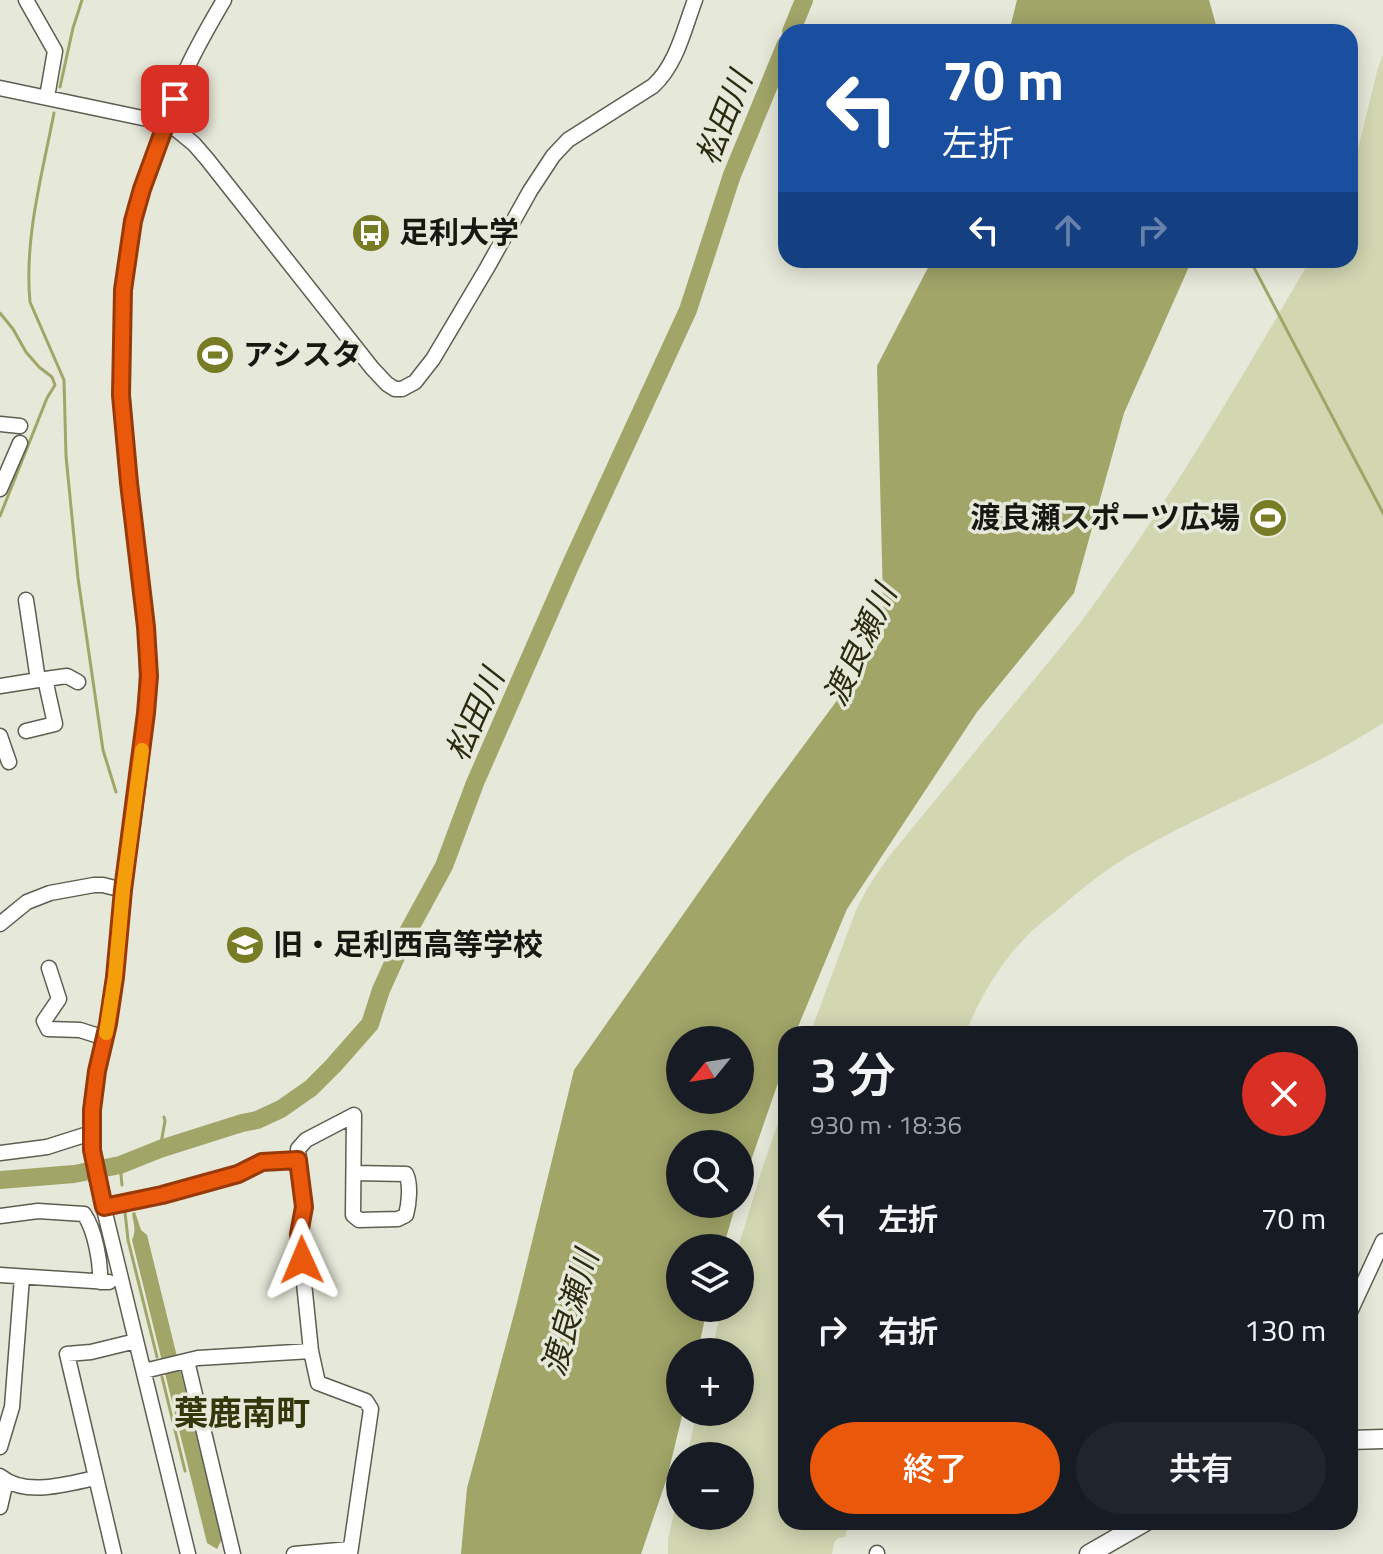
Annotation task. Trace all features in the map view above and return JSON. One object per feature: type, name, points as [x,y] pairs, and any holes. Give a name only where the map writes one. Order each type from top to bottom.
[{"type":"main road","points":[[1358,1440],[1383,1439]]},
{"type":"main road","points":[[1089,1554],[1131,1530]]},
{"type":"street","points":[[26,0],[55,51],[47,97]]},
{"type":"street","points":[[188,1554],[100,1191],[91,1136],[97,1071],[115,977],[149,676],[121,395],[123,290],[133,221],[142,189],[185,73],[224,0]]},
{"type":"street","points":[[0,88],[139,116],[165,124],[185,137],[207,159],[380,377],[395,389],[402,389],[415,382],[433,359],[553,156],[568,140],[653,86],[662,77],[670,66],[695,0]]},
{"type":"street","points":[[0,424],[20,426]]},
{"type":"street","points":[[0,489],[20,443]]},
{"type":"street","points":[[26,600],[41,680],[55,724],[26,731]]},
{"type":"street","points":[[0,686],[67,676],[78,682]]},
{"type":"street","points":[[0,736],[9,762]]},
{"type":"street","points":[[0,924],[27,902],[50,893],[94,885],[123,890]]},
{"type":"street","points":[[49,968],[59,999],[44,1021],[48,1029],[80,1030],[105,1038]]},
{"type":"street","points":[[294,1554],[350,1552],[371,1409],[366,1401],[318,1383],[311,1351],[299,1234],[304,1207],[298,1149],[306,1140],[354,1115],[353,1215],[359,1220],[398,1219],[406,1215],[409,1182],[406,1174],[354,1173]]},
{"type":"street","points":[[0,1153],[47,1147],[91,1136]]},
{"type":"street","points":[[104,1207],[238,1174],[262,1162],[298,1160]]},
{"type":"street","points":[[0,1216],[38,1211],[84,1214],[90,1224],[101,1269],[100,1282]]},
{"type":"street","points":[[1358,1295],[1383,1241]]},
{"type":"street","points":[[0,1275],[122,1281]]},
{"type":"street","points":[[0,1447],[12,1407],[22,1277]]},
{"type":"street","points":[[114,1554],[67,1354],[91,1352],[136,1341]]},
{"type":"street","points":[[144,1371],[198,1358],[311,1351]]},
{"type":"street","points":[[183,1362],[233,1554]]},
{"type":"street","points":[[0,1507],[3,1478],[15,1485],[53,1487],[95,1478]]},
{"type":"shaded area","name":"渡良瀬スポーツ広場","points":[[1383,55],[1383,723],[1324,758],[1139,850],[1095,879],[1017,947],[991,982],[969,1026],[813,1026],[856,910],[868,887],[887,859],[1078,626],[1110,582],[1199,446],[1305,268],[1358,268],[1358,149]]},
{"type":"shaded area","points":[[778,1124],[778,1530],[847,1530],[845,1537],[834,1542],[832,1554],[668,1554],[670,1530],[754,1530],[754,1442],[690,1442],[694,1426],[754,1426],[754,1338],[714,1338],[718,1322],[754,1322],[754,1234],[742,1234],[747,1218],[754,1218],[754,1196]]},
{"type":"water","points":[[1017,0],[1209,0],[1216,24],[1011,24]]},
{"type":"water","name":"渡良瀬川","points":[[928,268],[1188,268],[1124,413],[1074,593],[977,712],[847,909],[798,1026],[778,1026],[778,1083],[754,1152],[754,1130],[666,1130],[666,1218],[732,1218],[727,1234],[666,1234],[666,1322],[704,1322],[701,1338],[666,1338],[666,1426],[680,1426],[676,1442],[666,1442],[666,1481],[641,1554],[461,1554],[467,1488],[517,1303],[574,1070],[767,795],[884,637],[877,366]]},
{"type":"water","points":[[135,1212],[141,1230],[147,1235],[222,1539],[217,1549],[207,1543],[132,1240],[132,1213]]},
{"type":"waterway","points":[[60,87],[82,0]]},
{"type":"waterway","name":"松田川","points":[[794,24],[804,0]]},
{"type":"waterway","name":"松田川","points":[[0,1180],[74,1174],[120,1165],[160,1149],[257,1120],[281,1109],[311,1088],[370,1024],[381,990],[404,939],[444,866],[475,783],[571,564],[688,310],[732,175],[778,63]]},
{"type":"waterway","points":[[54,113],[32,231],[30,302],[64,380],[66,456],[78,578],[103,750],[116,792]]},
{"type":"waterway","points":[[1254,268],[1383,513]]},
{"type":"waterway","points":[[0,313],[26,352],[52,377],[55,385],[0,516]]},
{"type":"waterway","points":[[160,1149],[164,1117]]},
{"type":"waterway","points":[[120,1165],[122,1185]]},
{"type":"waterway","points":[[125,1212],[128,1240],[157,1357]]},
{"type":"waterway","points":[[162,1377],[185,1471]]},
{"type":"slow traffic","points":[[106,1033],[142,750]]},
{"type":"place","name":"足利大学","points":[[371,233]]},
{"type":"place","name":"アシスタ","points":[[215,355]]},
{"type":"place","name":"渡良瀬スポーツ広場","points":[[1268,518]]},
{"type":"place","name":"旧・足利西高等学校","points":[[245,945]]},
{"type":"district","name":"葉鹿南町","points":[[242,1413]]},
{"type":"route","points":[[175,99],[133,221],[123,290],[121,395],[149,676],[115,977],[92,1110],[92,1150],[104,1207],[238,1174],[262,1162],[298,1160],[304,1207],[299,1234],[302,1260]]}]
